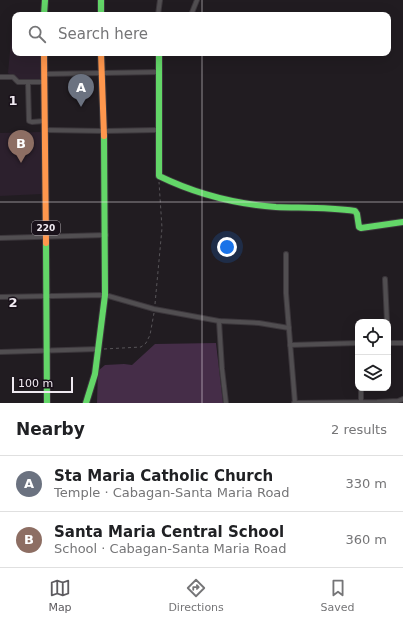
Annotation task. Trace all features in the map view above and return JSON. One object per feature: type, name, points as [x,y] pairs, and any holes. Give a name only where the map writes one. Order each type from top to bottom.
[{"type":"street","points":[[44,12],[45,0]]},
{"type":"street","points":[[101,0],[101,12]]},
{"type":"street","points":[[158,12],[160,0]]},
{"type":"street","points":[[192,12],[197,0]]},
{"type":"street","name":"220","points":[[44,56],[47,403]]},
{"type":"street","points":[[86,403],[99,349],[105,295],[106,235],[101,56]]},
{"type":"street","points":[[159,56],[159,176],[179,187],[223,200],[266,206],[355,212],[357,214],[359,227],[361,228],[403,222]]},
{"type":"street","points":[[44,74],[159,72]]},
{"type":"street","points":[[0,77],[13,77],[18,82],[45,82]]},
{"type":"street","points":[[28,83],[29,121],[44,121]]},
{"type":"street","points":[[44,130],[158,130]]},
{"type":"street","points":[[0,238],[106,235]]},
{"type":"street","points":[[286,254],[286,293],[294,403],[361,403],[398,401],[403,399]]},
{"type":"street","points":[[385,280],[387,319]]},
{"type":"street","points":[[0,297],[105,295],[154,309],[219,321],[259,323],[289,328]]},
{"type":"street","points":[[219,321],[226,403]]},
{"type":"street","points":[[290,345],[355,343]]},
{"type":"street","points":[[391,343],[403,343]]},
{"type":"street","points":[[0,352],[99,349]]},
{"type":"street","points":[[361,391],[361,403]]},
{"type":"path","points":[[99,349],[141,347],[146,343],[150,335],[162,228],[159,176]]},
{"type":"shaded area","points":[[12,29],[12,56],[41,56],[41,80],[16,80],[8,73]]},
{"type":"shaded area","points":[[41,132],[42,194],[0,196],[0,133]]},
{"type":"shaded area","points":[[216,343],[223,403],[97,403],[98,371],[105,365],[132,365],[155,344]]},
{"type":"traffic: fast","points":[[44,12],[45,0]]},
{"type":"traffic: fast","points":[[101,0],[101,12]]},
{"type":"traffic: fast","points":[[159,56],[159,176],[201,193],[231,201],[261,206],[325,208],[355,211],[357,214],[359,227],[361,228],[403,222]]},
{"type":"traffic: fast","points":[[86,403],[95,374],[105,295],[104,136]]},
{"type":"traffic: fast","points":[[46,243],[47,403]]},
{"type":"traffic: slow","points":[[44,56],[46,243]]},
{"type":"traffic: slow","points":[[101,56],[104,136]]},
{"type":"place","name":"Sta Maria Catholic Church","points":[[81,107]]},
{"type":"place","name":"Santa Maria Central School","points":[[21,163]]}]
